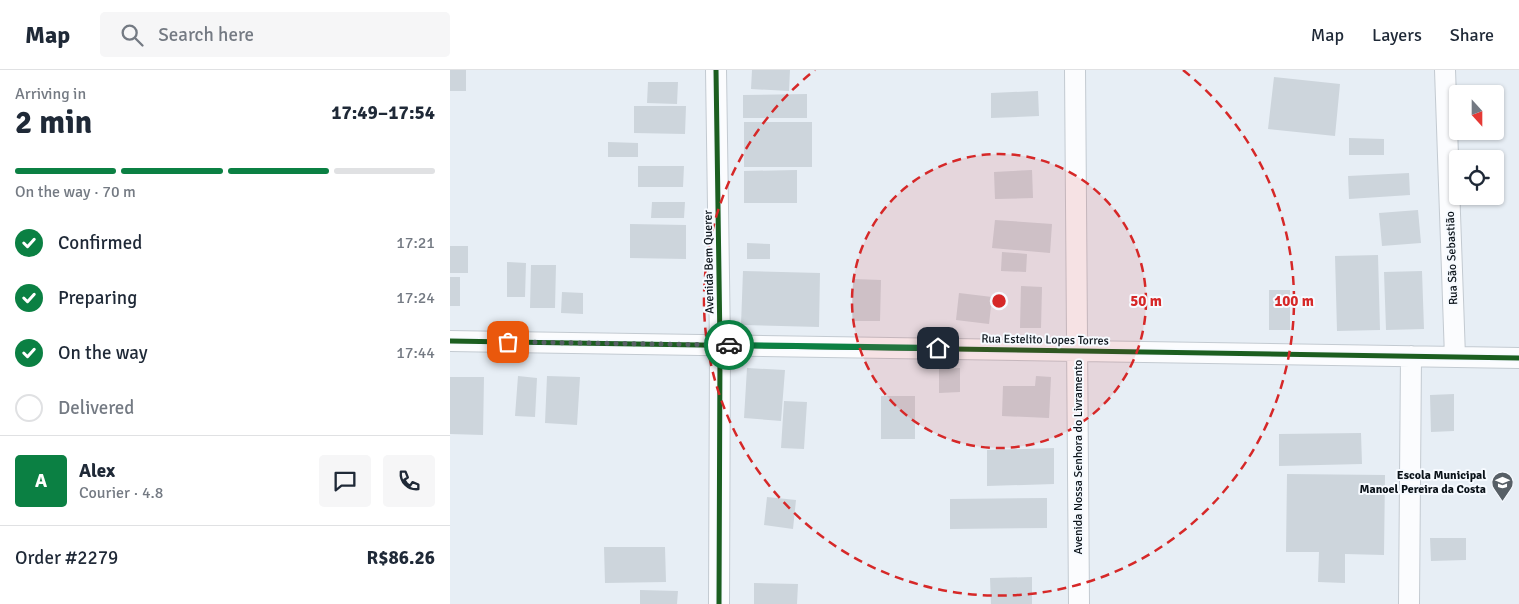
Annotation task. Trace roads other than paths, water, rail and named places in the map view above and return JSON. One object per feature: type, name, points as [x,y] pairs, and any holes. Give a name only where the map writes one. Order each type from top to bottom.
[{"type":"street","name":"Avenida Bem Querer","points":[[716,70],[720,345],[719,604]]},
{"type":"street","name":"Avenida Nossa Senhora do Livramento","points":[[1075,70],[1079,604]]},
{"type":"street","name":"Rua São Sebastião","points":[[1445,70],[1455,357]]},
{"type":"street","name":"Rua Estelito Lopes Torres","points":[[450,340],[1519,358]]},
{"type":"street","points":[[1409,604],[1411,356]]},
{"type":"place","name":"Escola Municipal Manoel Pereira da Costa","points":[[1502,501]]}]
